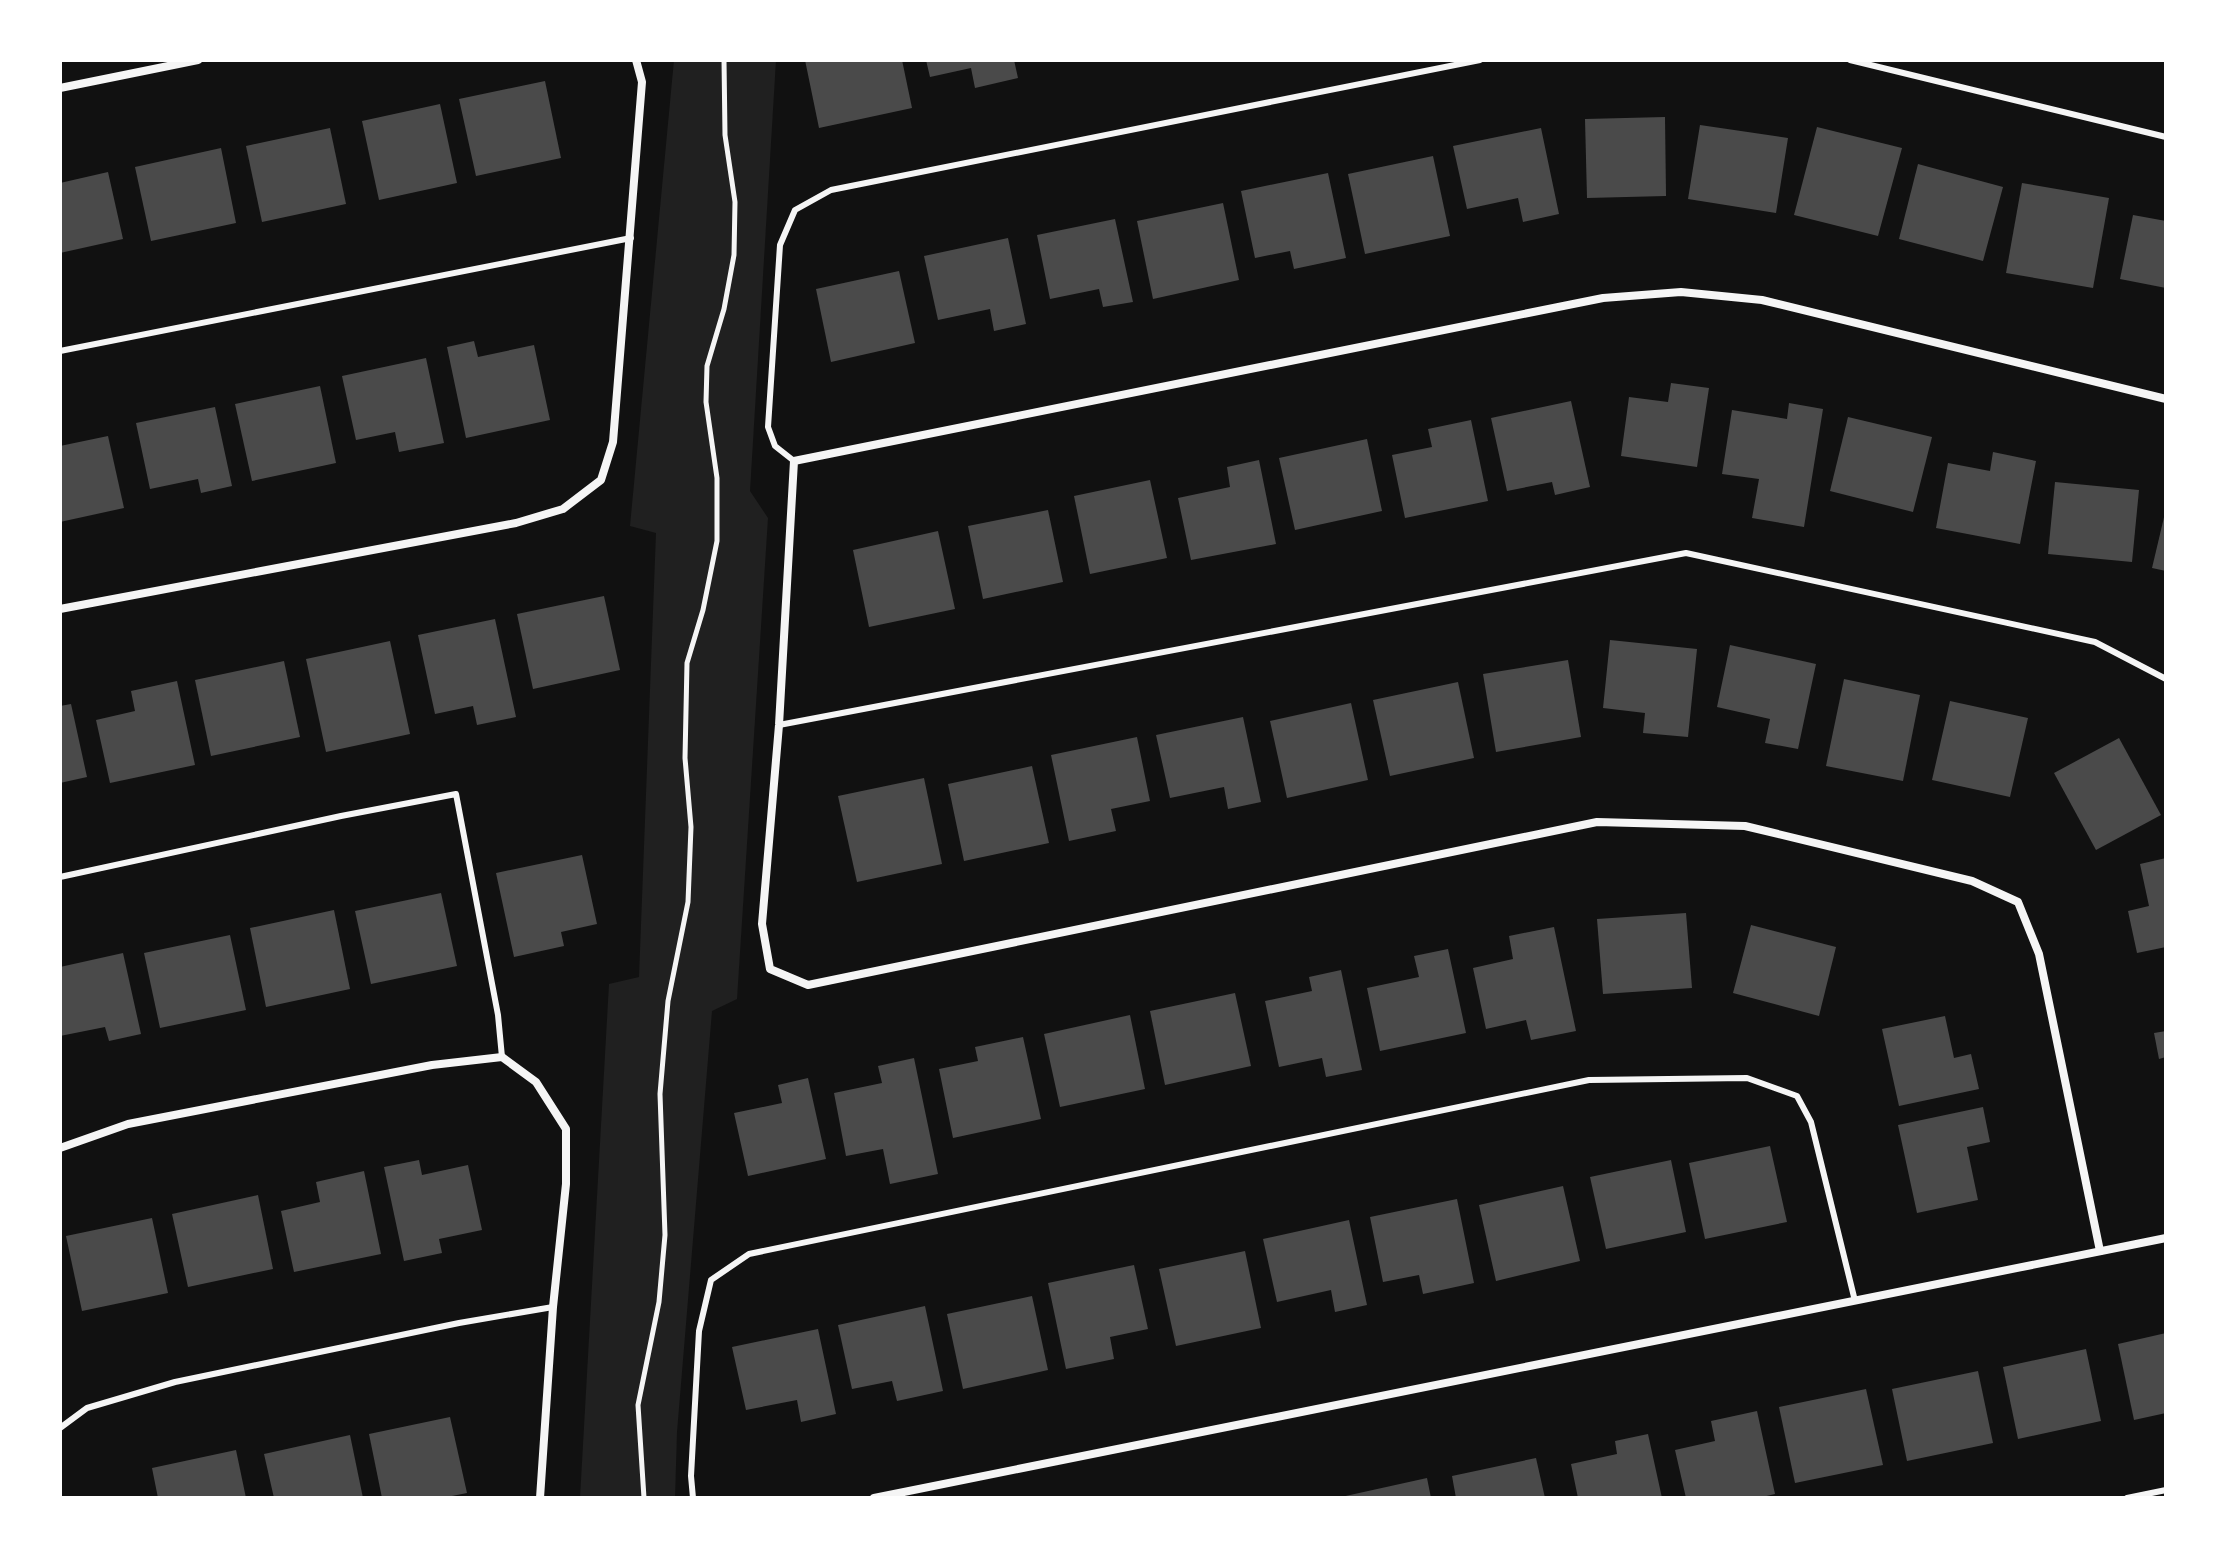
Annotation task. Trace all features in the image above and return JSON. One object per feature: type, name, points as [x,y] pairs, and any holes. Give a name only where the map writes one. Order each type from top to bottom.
[{"type":"street","points":[[60,88],[198,60]]},
{"type":"street","points":[[60,609],[516,523],[563,509],[601,480],[613,442],[631,238],[642,82],[636,60]]},
{"type":"street","points":[[2100,1251],[2039,954],[2018,902],[1972,881],[1745,826],[1597,822],[808,985],[770,969],[762,924],[779,725],[794,461],[1603,298],[1681,292],[1762,300],[2166,399]]},
{"type":"street","points":[[60,1148],[128,1124],[432,1065],[502,1057],[536,1082],[566,1129],[566,1184],[553,1307],[540,1498]]},
{"type":"street","points":[[874,1498],[2166,1238]]},
{"type":"lane","points":[[794,461],[775,446],[768,427],[780,245],[795,210],[831,190],[1480,60]]},
{"type":"lane","points":[[1850,60],[2166,137]]},
{"type":"lane","points":[[60,351],[631,238]]},
{"type":"lane","points":[[779,725],[1686,553],[2095,642],[2166,679]]},
{"type":"lane","points":[[60,877],[456,794],[498,1015],[502,1057]]},
{"type":"lane","points":[[693,1498],[691,1476],[699,1331],[711,1280],[749,1254],[1589,1080],[1747,1078],[1797,1096],[1811,1122],[1855,1301]]},
{"type":"lane","points":[[60,1428],[87,1408],[175,1382],[459,1323],[553,1307]]},
{"type":"lane","points":[[2127,1498],[2166,1490]]},
{"type":"path","points":[[644,1498],[638,1405],[659,1302],[665,1235],[660,1094],[668,1001],[688,902],[691,827],[685,758],[687,663],[703,610],[717,541],[717,478],[706,402],[707,366],[724,309],[734,255],[735,202],[725,135],[724,60]]},
{"type":"shaded area","points":[[674,60],[776,60],[750,491],[768,518],[737,999],[712,1011],[677,1432],[675,1498],[580,1498],[609,984],[639,977],[656,533],[630,526]]},
{"type":"building","points":[[805,60],[902,60],[912,108],[819,128]]},
{"type":"building","points":[[926,60],[1014,60],[1018,78],[975,88],[971,68],[930,77]]},
{"type":"building","points":[[545,81],[561,158],[476,176],[459,99]]},
{"type":"building","points":[[440,104],[457,183],[379,200],[362,121]]},
{"type":"building","points":[[1665,117],[1666,196],[1587,198],[1585,119]]},
{"type":"building","points":[[1700,125],[1788,138],[1776,213],[1688,199]]},
{"type":"building","points":[[1817,127],[1902,148],[1878,236],[1794,215]]},
{"type":"building","points":[[330,128],[346,204],[262,222],[246,146]]},
{"type":"building","points":[[1541,128],[1559,214],[1523,222],[1518,198],[1467,209],[1453,146]]},
{"type":"building","points":[[221,148],[236,223],[151,241],[135,167]]},
{"type":"building","points":[[1433,156],[1450,236],[1365,254],[1348,174]]},
{"type":"building","points":[[1918,164],[2003,187],[1983,261],[1899,239]]},
{"type":"building","points":[[108,172],[123,239],[60,253],[60,183]]},
{"type":"building","points":[[1328,173],[1346,258],[1294,269],[1290,251],[1255,258],[1241,191]]},
{"type":"building","points":[[2022,183],[2109,198],[2093,288],[2006,273]]},
{"type":"building","points":[[1223,203],[1239,280],[1153,299],[1137,221]]},
{"type":"building","points":[[2133,215],[2166,221],[2166,288],[2120,279]]},
{"type":"building","points":[[1115,219],[1133,302],[1103,307],[1099,289],[1050,299],[1037,235]]},
{"type":"building","points":[[1008,238],[1026,324],[994,331],[990,309],[938,320],[924,256]]},
{"type":"building","points":[[899,271],[915,343],[831,362],[816,289]]},
{"type":"building","points":[[474,341],[478,357],[534,345],[550,420],[466,438],[447,347]]},
{"type":"building","points":[[426,358],[444,443],[399,452],[395,432],[356,440],[342,376]]},
{"type":"building","points":[[1671,383],[1709,388],[1697,467],[1621,456],[1629,397],[1668,402]]},
{"type":"building","points":[[320,386],[336,463],[252,481],[235,404]]},
{"type":"building","points":[[1571,401],[1590,487],[1555,495],[1552,482],[1507,491],[1491,418]]},
{"type":"building","points":[[1789,403],[1823,409],[1804,527],[1752,518],[1759,479],[1722,474],[1732,410],[1787,419]]},
{"type":"building","points":[[215,407],[232,486],[201,493],[198,479],[150,489],[136,423]]},
{"type":"building","points":[[1848,417],[1932,437],[1913,512],[1830,491]]},
{"type":"building","points":[[1471,420],[1488,501],[1405,518],[1392,455],[1432,447],[1428,429]]},
{"type":"building","points":[[108,436],[124,508],[60,522],[60,446]]},
{"type":"building","points":[[1367,439],[1382,511],[1295,530],[1279,458]]},
{"type":"building","points":[[1993,452],[2036,461],[2020,544],[1936,528],[1948,463],[1990,471]]},
{"type":"building","points":[[1259,460],[1276,544],[1191,560],[1178,498],[1230,487],[1227,467]]},
{"type":"building","points":[[1150,480],[1167,558],[1090,574],[1074,496]]},
{"type":"building","points":[[2055,482],[2139,490],[2132,562],[2048,554]]},
{"type":"building","points":[[1048,510],[1063,582],[983,599],[968,526]]},
{"type":"building","points":[[2166,514],[2166,571],[2152,568]]},
{"type":"building","points":[[938,531],[955,609],[869,627],[853,550]]},
{"type":"building","points":[[604,596],[620,670],[533,689],[517,614]]},
{"type":"building","points":[[495,619],[516,717],[477,725],[473,706],[435,714],[418,635]]},
{"type":"building","points":[[1610,640],[1697,649],[1688,737],[1643,733],[1645,713],[1603,708]]},
{"type":"building","points":[[390,641],[410,734],[326,752],[306,659]]},
{"type":"building","points":[[1730,645],[1816,664],[1798,749],[1765,743],[1770,719],[1717,707]]},
{"type":"building","points":[[1568,660],[1581,737],[1496,752],[1483,674]]},
{"type":"building","points":[[284,661],[300,737],[211,756],[195,680]]},
{"type":"building","points":[[1844,679],[1920,695],[1903,781],[1826,766]]},
{"type":"building","points":[[177,681],[195,765],[110,783],[96,720],[135,711],[131,691]]},
{"type":"building","points":[[1458,682],[1474,758],[1390,776],[1373,700]]},
{"type":"building","points":[[1950,701],[2028,718],[2010,797],[1932,780]]},
{"type":"building","points":[[1351,703],[1368,780],[1287,798],[1270,721]]},
{"type":"building","points":[[71,704],[87,777],[60,783],[60,706]]},
{"type":"building","points":[[1243,717],[1261,802],[1228,809],[1224,787],[1170,798],[1156,735]]},
{"type":"building","points":[[1137,737],[1150,801],[1111,809],[1116,831],[1069,841],[1051,755]]},
{"type":"building","points":[[2119,738],[2161,815],[2096,850],[2054,773]]},
{"type":"building","points":[[1032,766],[1049,843],[964,861],[948,784]]},
{"type":"building","points":[[924,778],[942,864],[857,882],[838,796]]},
{"type":"building","points":[[582,855],[597,924],[561,932],[564,946],[514,957],[496,873]]},
{"type":"building","points":[[2166,858],[2166,947],[2137,953],[2128,911],[2149,906],[2140,864]]},
{"type":"building","points":[[441,893],[457,966],[371,984],[355,911]]},
{"type":"building","points":[[334,910],[350,989],[266,1007],[250,928]]},
{"type":"building","points":[[1686,913],[1692,988],[1603,994],[1597,919]]},
{"type":"building","points":[[1751,925],[1836,947],[1819,1016],[1733,993]]},
{"type":"building","points":[[1554,927],[1576,1031],[1531,1040],[1526,1020],[1486,1029],[1473,968],[1513,959],[1509,936]]},
{"type":"building","points":[[230,935],[246,1010],[160,1028],[144,953]]},
{"type":"building","points":[[1448,949],[1466,1033],[1380,1051],[1367,988],[1419,977],[1414,956]]},
{"type":"building","points":[[123,953],[141,1034],[109,1041],[105,1027],[60,1036],[60,967]]},
{"type":"building","points":[[1341,970],[1362,1070],[1326,1077],[1322,1058],[1279,1067],[1265,1001],[1312,991],[1309,977]]},
{"type":"building","points":[[1235,993],[1251,1066],[1165,1085],[1150,1011]]},
{"type":"building","points":[[1130,1015],[1145,1089],[1060,1107],[1044,1034]]},
{"type":"building","points":[[1945,1016],[1954,1058],[1971,1054],[1979,1089],[1899,1106],[1882,1029]]},
{"type":"building","points":[[2166,1031],[2166,1057],[2159,1059],[2154,1033]]},
{"type":"building","points":[[1023,1037],[1041,1119],[953,1138],[939,1069],[978,1061],[975,1047]]},
{"type":"building","points":[[914,1058],[938,1174],[890,1184],[883,1149],[846,1156],[834,1093],[882,1083],[878,1066]]},
{"type":"building","points":[[808,1078],[826,1159],[748,1176],[734,1113],[782,1103],[778,1085]]},
{"type":"building","points":[[1983,1107],[1990,1142],[1967,1147],[1978,1200],[1917,1213],[1898,1125]]},
{"type":"building","points":[[1770,1146],[1787,1222],[1705,1239],[1689,1163]]},
{"type":"building","points":[[419,1160],[422,1175],[468,1165],[482,1230],[439,1239],[442,1253],[404,1261],[384,1167]]},
{"type":"building","points":[[1671,1160],[1686,1232],[1606,1249],[1590,1177]]},
{"type":"building","points":[[364,1171],[381,1254],[294,1272],[281,1211],[320,1202],[316,1182]]},
{"type":"building","points":[[1563,1186],[1580,1261],[1496,1281],[1479,1205]]},
{"type":"building","points":[[258,1195],[273,1269],[188,1287],[172,1214]]},
{"type":"building","points":[[1457,1199],[1474,1283],[1423,1294],[1419,1275],[1383,1282],[1370,1217]]},
{"type":"building","points":[[152,1218],[168,1293],[82,1311],[66,1236]]},
{"type":"building","points":[[1349,1220],[1367,1305],[1335,1312],[1331,1290],[1277,1302],[1263,1239]]},
{"type":"building","points":[[1245,1251],[1261,1328],[1176,1346],[1159,1269]]},
{"type":"building","points":[[1134,1265],[1148,1329],[1110,1337],[1114,1359],[1066,1369],[1048,1283]]},
{"type":"building","points":[[1032,1296],[1048,1370],[963,1389],[947,1314]]},
{"type":"building","points":[[925,1306],[943,1391],[897,1401],[892,1381],[852,1389],[838,1325]]},
{"type":"building","points":[[818,1329],[836,1414],[801,1422],[797,1400],[746,1410],[732,1347]]},
{"type":"building","points":[[2166,1333],[2166,1413],[2134,1420],[2118,1344]]},
{"type":"building","points":[[2086,1349],[2101,1421],[2018,1439],[2003,1367]]},
{"type":"building","points":[[1978,1371],[1993,1443],[1907,1461],[1892,1389]]},
{"type":"building","points":[[1866,1389],[1883,1465],[1795,1483],[1779,1407]]},
{"type":"building","points":[[1757,1411],[1775,1494],[1758,1498],[1686,1498],[1675,1450],[1715,1441],[1711,1421]]},
{"type":"building","points":[[450,1417],[467,1493],[442,1498],[382,1498],[369,1434]]},
{"type":"building","points":[[1648,1434],[1662,1498],[1578,1498],[1571,1464],[1617,1454],[1615,1441]]},
{"type":"building","points":[[350,1435],[363,1498],[274,1498],[264,1454]]},
{"type":"building","points":[[236,1450],[246,1498],[158,1498],[152,1468]]},
{"type":"building","points":[[1536,1458],[1545,1498],[1456,1498],[1452,1476]]},
{"type":"building","points":[[1427,1478],[1431,1498],[1341,1498],[1341,1497]]}]
